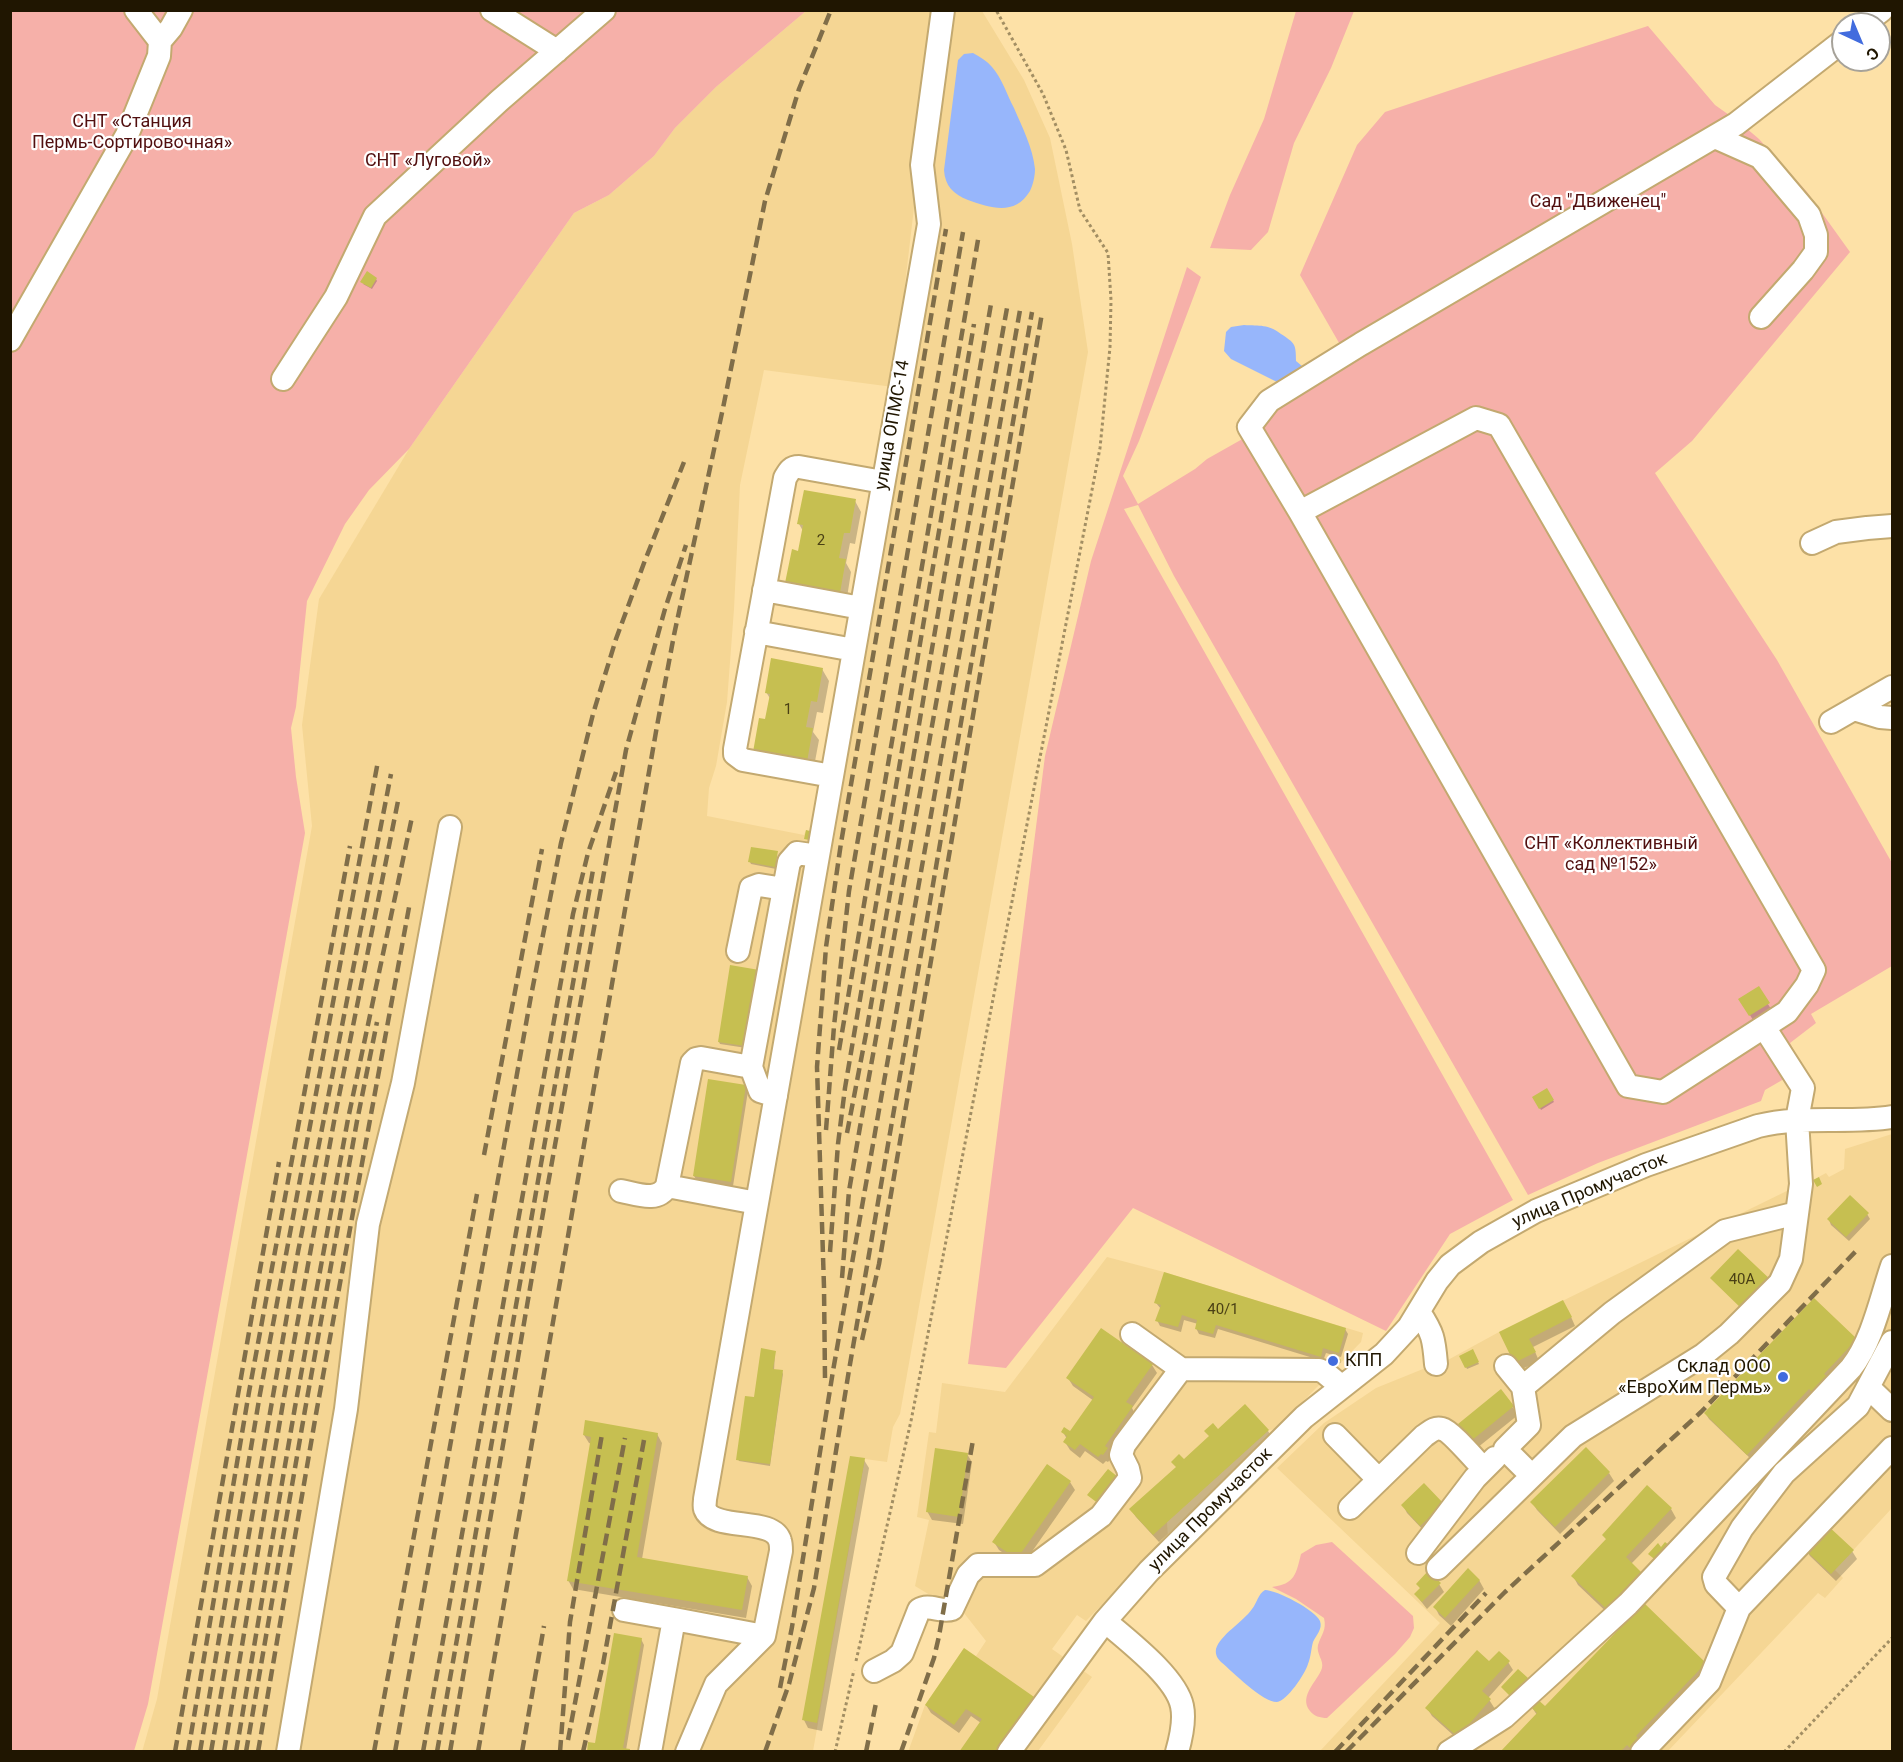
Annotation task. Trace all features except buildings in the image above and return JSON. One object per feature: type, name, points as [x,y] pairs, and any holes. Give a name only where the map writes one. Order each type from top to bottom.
[{"type":"street","points":[[136,10],[160,41]]},
{"type":"street","points":[[10,340],[127,135],[159,56],[160,41],[171,28],[181,10]]},
{"type":"street","points":[[492,10],[557,51]]},
{"type":"street","points":[[283,378],[336,297],[375,216],[499,100],[604,10]]},
{"type":"street","name":"улица ОПМС-14","points":[[764,1636],[781,1551],[780,1540],[775,1533],[765,1529],[711,1516],[705,1509],[705,1499],[929,224],[922,165],[943,10]]},
{"type":"street","points":[[1300,512],[1476,418],[1499,425],[1814,970],[1808,985],[1788,1012],[1663,1092],[1628,1086],[1300,512],[1249,427],[1269,401],[1361,344],[1739,122],[1831,50]]},
{"type":"street","points":[[1715,136],[1760,157],[1809,216],[1816,235],[1816,252],[1761,317]]},
{"type":"street","points":[[832,776],[742,760],[735,754],[756,632],[785,478],[789,471],[794,467],[799,467],[884,482]]},
{"type":"street","points":[[1812,543],[1836,532],[1893,526]]},
{"type":"street","points":[[764,590],[861,608]]},
{"type":"street","points":[[756,632],[854,650]]},
{"type":"street","points":[[1831,722],[1893,687]]},
{"type":"street","points":[[1854,709],[1880,717],[1893,718]]},
{"type":"street","points":[[288,1752],[346,1409],[368,1224],[403,1083],[450,827]]},
{"type":"street","points":[[776,1096],[760,1091],[751,1067],[789,862],[797,853],[819,847]]},
{"type":"street","points":[[738,951],[751,888],[759,885],[784,889]]},
{"type":"street","points":[[1438,1568],[1573,1436],[1687,1366],[1729,1334],[1780,1283],[1791,1259],[1801,1184],[1797,1120],[1803,1088],[1764,1027]]},
{"type":"street","points":[[621,1191],[659,1196],[667,1186],[689,1068],[696,1059],[751,1067]]},
{"type":"street","name":"улица Промучасток","points":[[1009,1752],[1105,1621],[1149,1571],[1304,1417],[1384,1354],[1399,1339],[1450,1265],[1480,1242],[1536,1211],[1646,1165],[1758,1126],[1797,1120],[1872,1120],[1893,1117]]},
{"type":"street","points":[[667,1186],[757,1203]]},
{"type":"street","points":[[1524,1387],[1612,1313],[1725,1231],[1797,1213]]},
{"type":"street","points":[[1449,1752],[1504,1717],[1628,1604],[1851,1368],[1867,1342],[1893,1266]]},
{"type":"street","points":[[1419,1312],[1434,1339],[1436,1364]]},
{"type":"street","points":[[1132,1334],[1181,1368],[1319,1370],[1342,1387]]},
{"type":"street","points":[[1739,1608],[1716,1584],[1714,1577],[1725,1557],[1742,1528],[1784,1473],[1858,1406],[1893,1342]]},
{"type":"street","points":[[1418,1553],[1475,1478],[1529,1425],[1524,1387],[1506,1366]]},
{"type":"street","points":[[874,1671],[893,1661],[902,1653],[919,1610],[928,1607],[951,1610],[968,1575],[978,1565],[1035,1565],[1101,1516],[1130,1478],[1121,1455],[1124,1445],[1181,1368]]},
{"type":"street","points":[[1868,1387],[1893,1410]]},
{"type":"street","points":[[1350,1508],[1434,1429],[1443,1429],[1450,1434],[1484,1469]]},
{"type":"street","points":[[1335,1435],[1379,1480]]},
{"type":"street","points":[[1642,1752],[1709,1682],[1739,1608],[1893,1448]]},
{"type":"street","points":[[1505,1449],[1532,1476]]},
{"type":"street","points":[[624,1610],[764,1636]]},
{"type":"street","points":[[650,1752],[674,1619]]},
{"type":"street","points":[[1105,1621],[1154,1665],[1177,1692],[1182,1706],[1177,1752]]},
{"type":"street","points":[[687,1752],[716,1684],[764,1636]]},
{"type":"path","points":[[835,1752],[911,1421],[1098,459],[1106,397],[1111,300],[1108,253],[1080,210],[1066,150],[1043,94],[996,10]]},
{"type":"path","points":[[1784,1752],[1893,1638]]},
{"type":"shaded area","points":[[806,11],[937,11],[893,387],[764,370],[740,485],[727,702],[716,766],[709,788],[707,816],[804,835],[806,830],[817,833],[820,839],[834,840],[953,11],[982,11],[1024,80],[1050,138],[1072,244],[1088,352],[900,1414],[893,1427],[887,1462],[865,1459],[813,1751],[142,1752],[157,1699],[312,826],[302,725],[319,599],[409,449],[574,213],[609,195],[654,156],[675,128],[716,87]]},
{"type":"shaded area","points":[[1892,1134],[1892,1508],[1835,1570],[1843,1578],[1825,1598],[1818,1593],[1668,1751],[1320,1751],[1440,1623],[1277,1468],[1324,1423],[1376,1388],[1446,1361],[1499,1332],[1801,1184],[1826,1173],[1829,1177],[1844,1169],[1845,1149]]},
{"type":"shaded area","points":[[1107,1257],[1164,1272],[1363,1333],[1361,1342],[1276,1429],[1269,1430],[1167,1522],[1168,1537],[1086,1621],[1077,1615],[1052,1649],[1092,1677],[1038,1751],[908,1752],[925,1705],[964,1648],[976,1656],[986,1641],[960,1608],[940,1601],[915,1586],[929,1520],[917,1517],[929,1432],[936,1433],[942,1383],[1005,1392]]},
{"type":"green space","points":[[11,11],[806,11],[716,87],[675,128],[654,156],[609,195],[574,213],[409,449],[369,490],[345,524],[307,601],[296,707],[291,728],[305,833],[148,1704],[134,1751],[11,1751]]},
{"type":"green space","points":[[1296,11],[1354,11],[1331,68],[1294,143],[1268,232],[1251,250],[1210,248],[1230,195],[1264,119]]},
{"type":"green space","points":[[1648,26],[1715,105],[1759,139],[1807,192],[1850,252],[1692,441],[1655,473],[1777,660],[1892,863],[1892,966],[1811,1014],[1816,1023],[1790,1043],[1803,1068],[1765,1090],[1761,1101],[1598,1163],[1528,1195],[1174,576],[1138,505],[1124,509],[1513,1200],[1450,1234],[1386,1331],[1133,1208],[1006,1368],[968,1364],[1045,756],[1091,561],[1187,267],[1201,277],[1139,441],[1123,476],[1138,504],[1195,469],[1207,459],[1246,437],[1342,348],[1300,275],[1357,145],[1385,112]]},
{"type":"green space","points":[[1332,1542],[1413,1616],[1414,1628],[1410,1637],[1395,1654],[1327,1718],[1322,1718],[1312,1713],[1306,1700],[1322,1668],[1318,1645],[1324,1629],[1324,1618],[1296,1599],[1272,1587],[1290,1581],[1298,1567],[1301,1554],[1316,1545]]},
{"type":"water","points":[[973,53],[988,63],[999,76],[1032,153],[1035,169],[1031,189],[1024,199],[1010,207],[994,207],[963,198],[951,189],[946,181],[944,170],[958,60],[964,54]]},
{"type":"water","points":[[1244,325],[1268,327],[1292,342],[1295,347],[1296,361],[1302,366],[1291,379],[1283,385],[1231,359],[1224,351],[1226,332],[1231,327]]},
{"type":"water","points":[[1265,1590],[1278,1593],[1304,1606],[1317,1617],[1321,1624],[1303,1674],[1286,1697],[1277,1702],[1271,1701],[1248,1686],[1221,1662],[1216,1653],[1218,1644],[1248,1614]]},
{"type":"railway","points":[[478,1752],[674,635],[765,201],[799,89],[831,10]]},
{"type":"railway","points":[[825,1378],[817,1067],[826,947],[841,843],[946,229]]},
{"type":"railway","points":[[826,1130],[834,1026],[849,891],[963,232]]},
{"type":"railway","points":[[839,1050],[979,234]]},
{"type":"railway","points":[[847,1133],[991,304]]},
{"type":"railway","points":[[842,1278],[849,1191],[1007,308]]},
{"type":"railway","points":[[780,1688],[833,1371],[1020,310]]},
{"type":"railway","points":[[765,1752],[789,1684],[814,1588],[849,1370],[1032,312]]},
{"type":"railway","points":[[862,1340],[879,1264],[1042,313]]},
{"type":"railway","points":[[830,1252],[838,1144],[845,1088],[974,324]]},
{"type":"railway","points":[[395,1752],[531,996],[561,843],[593,714],[616,639],[684,462]]},
{"type":"railway","points":[[450,1752],[626,750],[665,609],[686,545]]},
{"type":"railway","points":[[200,1752],[260,1394],[378,761]]},
{"type":"railway","points":[[423,1752],[573,914],[588,853],[616,772]]},
{"type":"railway","points":[[211,1752],[298,1252],[391,774]]},
{"type":"railway","points":[[224,1752],[284,1397],[335,1116],[398,801]]},
{"type":"railway","points":[[236,1752],[295,1407],[348,1119],[412,817]]},
{"type":"railway","points":[[188,1752],[249,1392],[350,846]]},
{"type":"railway","points":[[484,1155],[542,849]]},
{"type":"railway","points":[[437,1752],[593,870]]},
{"type":"railway","points":[[258,1752],[316,1414],[410,902]]},
{"type":"railway","points":[[246,1752],[305,1410],[377,1022]]},
{"type":"railway","points":[[175,1752],[279,1162]]},
{"type":"railway","points":[[374,1752],[477,1194]]},
{"type":"railway","points":[[1346,1752],[1505,1592],[1701,1412],[1856,1251]]},
{"type":"railway","points":[[560,1752],[570,1622],[602,1434]]},
{"type":"railway","points":[[568,1740],[625,1438]]},
{"type":"railway","points":[[583,1752],[603,1664],[644,1440]]},
{"type":"railway","points":[[901,1752],[934,1658],[973,1440]]},
{"type":"railway","points":[[1335,1752],[1486,1593]]},
{"type":"railway","points":[[522,1752],[544,1626]]},
{"type":"railway","points":[[866,1752],[876,1703]]},
{"type":"place","name":"КПП","points":[[1333,1361]]},
{"type":"place","name":"Склад ООО «ЕвроХим Пермь»","points":[[1783,1377]]},
{"type":"park label","name":"СНТ «Станция Пермь-Сортировочная»","points":[[132,132]]},
{"type":"park label","name":"СНТ «Луговой»","points":[[428,161]]},
{"type":"park label","name":"Сад \"Движенец\"","points":[[1598,202]]},
{"type":"park label","name":"СНТ «Коллективный сад №152»","points":[[1611,854]]}]
